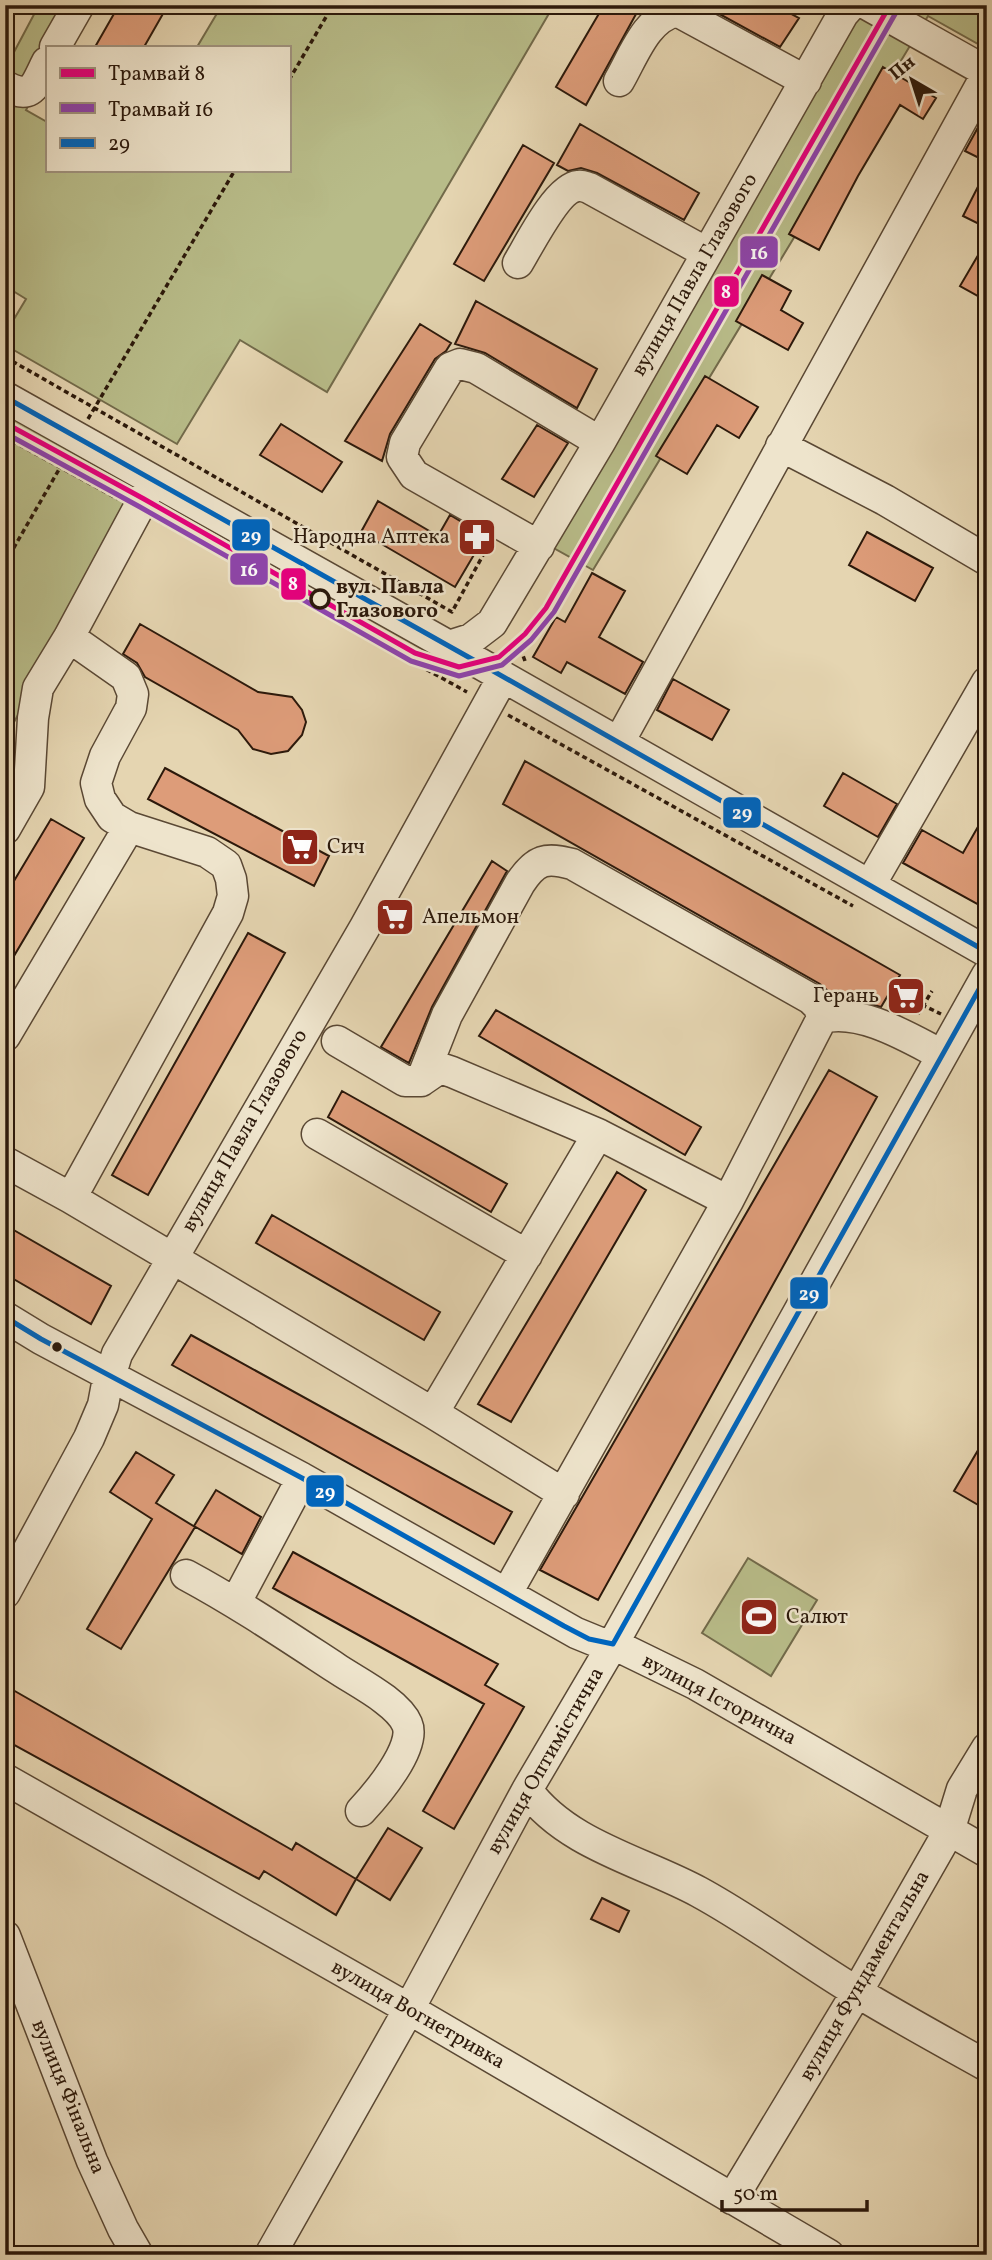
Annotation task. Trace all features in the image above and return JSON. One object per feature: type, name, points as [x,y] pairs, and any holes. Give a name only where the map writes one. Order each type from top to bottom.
[{"type":"street","points":[[56,46],[79,5]]},
{"type":"street","name":"вулиця Павла Глазового","points":[[449,646],[471,639],[492,623],[600,442],[851,5]]},
{"type":"street","points":[[619,742],[987,73],[868,5]]},
{"type":"street","points":[[619,81],[655,21],[665,14],[677,11],[806,81]]},
{"type":"street","points":[[5,86],[20,93],[27,93],[46,64]]},
{"type":"street","points":[[518,263],[559,198],[571,188],[580,185],[707,253]]},
{"type":"street","points":[[539,546],[414,475],[402,457],[405,443],[450,368],[460,364],[476,368],[600,442]]},
{"type":"street","points":[[5,397],[449,646],[516,670],[619,742],[987,952]]},
{"type":"street","points":[[781,446],[886,500],[987,560]]},
{"type":"street","points":[[5,829],[29,787],[31,730],[38,688],[69,637],[153,481]]},
{"type":"street","points":[[69,637],[126,677],[133,694],[131,708],[105,755],[96,783],[100,799],[112,817],[129,827],[207,852],[226,865],[233,896],[229,913],[71,1198]]},
{"type":"street","name":"вулиця Павла Глазового","points":[[5,1593],[89,1438],[103,1405],[109,1373],[117,1354],[365,927],[488,704],[516,670]]},
{"type":"street","points":[[870,885],[987,682]]},
{"type":"street","points":[[5,1036],[129,827]]},
{"type":"street","points":[[421,1081],[450,1009],[520,883],[529,869],[554,859],[572,864],[811,999],[819,1007],[822,1018],[727,1201],[507,1593]]},
{"type":"street","name":"вулиця Оптимістична","points":[[270,2255],[409,2009],[527,1790],[612,1644],[987,975]]},
{"type":"street","points":[[822,1018],[865,1020],[942,1055]]},
{"type":"street","points":[[337,1041],[405,1081],[421,1081],[440,1069],[452,1072],[598,1134],[727,1201]]},
{"type":"street","points":[[317,1134],[527,1255]]},
{"type":"street","points":[[433,1413],[598,1134]]},
{"type":"street","points":[[5,1162],[71,1198],[564,1494]]},
{"type":"street","name":"вулиця Історична","points":[[5,1317],[41,1339],[302,1478],[576,1633],[598,1642],[612,1644],[706,1690],[987,1852]]},
{"type":"street","points":[[236,1602],[302,1478]]},
{"type":"street","points":[[186,1575],[236,1602],[386,1701],[408,1724],[404,1749],[380,1791],[361,1811]]},
{"type":"street","name":"вулиця Фундаментальна","points":[[732,2199],[857,1993],[949,1831],[962,1789],[987,1748]]},
{"type":"street","name":"вулиця Вогнетривка","points":[[5,1779],[409,2009],[829,2255]]},
{"type":"street","points":[[527,1790],[548,1815],[576,1833],[701,1893],[857,1993],[987,2066]]},
{"type":"street","name":"вулиця Фінальна","points":[[5,1936],[92,2161],[138,2255]]},
{"type":"path","points":[[290,77],[333,5]]},
{"type":"path","points":[[5,563],[234,172]]},
{"type":"path","points":[[5,357],[452,612],[500,524]]},
{"type":"path","points":[[5,437],[829,893]]},
{"type":"path","points":[[516,670],[524,659],[522,650],[545,617]]},
{"type":"path","points":[[918,1014],[932,991]]},
{"type":"path","points":[[914,1001],[943,1015]]},
{"type":"green space","points":[[39,5],[81,5],[60,46],[46,46],[46,72],[26,110],[46,121],[46,172],[290,172],[290,46],[198,46],[222,5],[554,5],[327,392],[240,340],[177,444],[5,345],[5,334],[26,299],[5,286],[5,69]]},
{"type":"green space","points":[[842,5],[987,5],[987,49],[928,16],[593,570],[534,537]]},
{"type":"green space","points":[[5,404],[149,484],[5,738]]},
{"type":"green space","name":"Салют","points":[[748,1558],[817,1600],[771,1676],[702,1633]]},
{"type":"building","points":[[119,5],[168,5],[145,46],[96,46]]},
{"type":"building","points":[[604,5],[641,5],[586,105],[556,87]]},
{"type":"building","points":[[703,5],[775,5],[799,18],[780,47]]},
{"type":"building","points":[[883,67],[936,98],[923,119],[900,105],[819,250],[789,234]]},
{"type":"building","points":[[987,111],[987,162],[965,151]]},
{"type":"building","points":[[580,124],[699,193],[684,220],[597,173],[581,168],[568,171],[557,165]]},
{"type":"building","points":[[523,145],[554,163],[484,281],[454,264]]},
{"type":"building","points":[[987,169],[987,228],[963,216]]},
{"type":"building","points":[[987,240],[987,301],[960,286]]},
{"type":"building","points":[[762,275],[791,291],[781,310],[803,323],[788,350],[736,321]]},
{"type":"building","points":[[476,301],[597,369],[577,408],[485,353],[455,344]]},
{"type":"building","points":[[420,324],[451,343],[446,351],[435,359],[390,434],[382,461],[345,441]]},
{"type":"building","points":[[705,376],[758,407],[739,438],[717,425],[687,474],[656,456]]},
{"type":"building","points":[[281,424],[342,462],[322,492],[260,455]]},
{"type":"building","points":[[537,425],[568,443],[534,497],[502,479]]},
{"type":"building","points":[[378,501],[438,536],[450,515],[485,536],[455,587],[361,532]]},
{"type":"building","points":[[867,532],[933,568],[915,601],[849,565]]},
{"type":"building","points":[[592,573],[625,591],[599,637],[643,662],[625,694],[567,662],[561,673],[533,657],[556,617],[565,622]]},
{"type":"building","points":[[140,624],[258,692],[292,697],[302,710],[306,722],[302,735],[288,751],[271,754],[253,749],[238,730],[145,677],[137,663],[123,654]]},
{"type":"building","points":[[673,679],[729,710],[712,740],[657,710]]},
{"type":"building","points":[[525,761],[900,975],[881,1007],[857,1000],[837,999],[820,984],[503,804]]},
{"type":"building","points":[[165,768],[329,856],[314,886],[148,799]]},
{"type":"building","points":[[843,773],[897,804],[878,837],[824,806]]},
{"type":"building","points":[[987,811],[987,891],[979,905],[903,863],[922,830],[963,853]]},
{"type":"building","points":[[51,819],[84,838],[5,971],[5,896]]},
{"type":"building","points":[[492,861],[507,871],[432,1007],[409,1063],[381,1047]]},
{"type":"building","points":[[248,933],[285,953],[148,1195],[112,1175]]},
{"type":"building","points":[[496,1010],[701,1127],[685,1155],[479,1036]]},
{"type":"building","points":[[829,1070],[877,1097],[598,1600],[540,1570]]},
{"type":"building","points":[[342,1091],[507,1184],[491,1212],[328,1117]]},
{"type":"building","points":[[617,1172],[646,1190],[511,1422],[478,1404]]},
{"type":"building","points":[[272,1215],[440,1312],[424,1340],[256,1243]]},
{"type":"building","points":[[5,1225],[111,1286],[91,1324],[5,1274]]},
{"type":"building","points":[[191,1335],[512,1512],[494,1544],[172,1365]]},
{"type":"building","points":[[987,1435],[987,1510],[954,1491]]},
{"type":"building","points":[[136,1452],[174,1475],[156,1503],[195,1527],[121,1649],[87,1629],[152,1519],[110,1492]]},
{"type":"building","points":[[216,1490],[261,1517],[242,1554],[194,1526]]},
{"type":"building","points":[[293,1552],[498,1664],[485,1685],[524,1707],[454,1829],[423,1811],[484,1704],[273,1588]]},
{"type":"building","points":[[13,1690],[292,1850],[296,1843],[356,1879],[336,1915],[264,1871],[259,1879],[5,1740],[5,1704]]},
{"type":"building","points":[[388,1828],[422,1848],[390,1900],[356,1879]]},
{"type":"building","points":[[602,1898],[629,1911],[619,1932],[591,1919]]},
{"type":"tram line","name":"8","points":[[5,423],[415,653],[459,667],[499,657],[525,634],[546,608],[890,5]]},
{"type":"tram line","name":"16","points":[[5,433],[411,661],[459,676],[502,665],[531,640],[554,612],[898,9]]},
{"type":"transit line","name":"29","points":[[5,397],[987,952]]},
{"type":"transit line","name":"29","points":[[5,1317],[41,1339],[302,1478],[564,1626],[589,1639],[613,1644],[987,975]]},
{"type":"place","name":"Народна Аптека","points":[[477,537]]},
{"type":"place","name":"вул. Павла Глазового","points":[[320,599]]},
{"type":"place","name":"Сич","points":[[300,847]]},
{"type":"place","name":"Апельмон","points":[[395,917]]},
{"type":"place","name":"Герань","points":[[906,996]]},
{"type":"place","name":"Салют","points":[[759,1617]]}]
